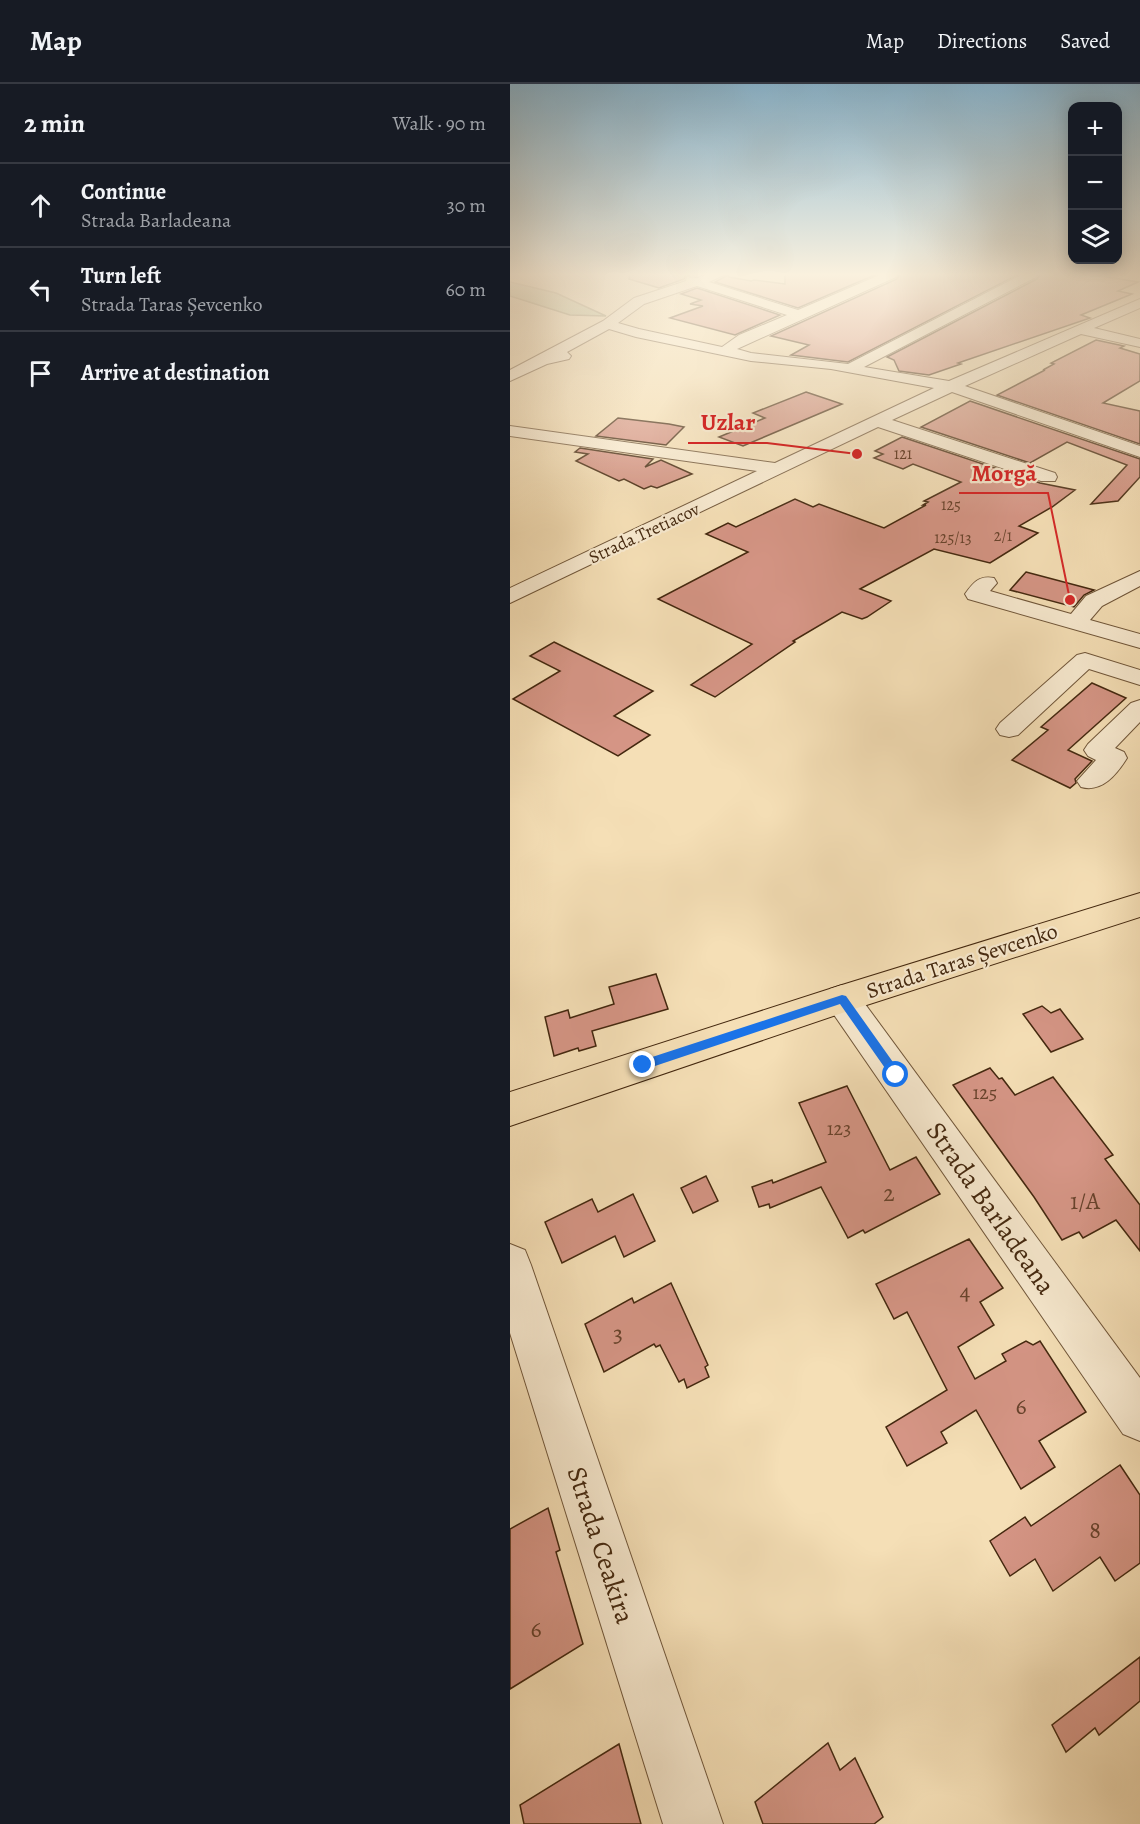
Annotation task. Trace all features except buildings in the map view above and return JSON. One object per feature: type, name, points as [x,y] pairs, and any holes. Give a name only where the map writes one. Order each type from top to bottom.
[{"type":"main road","name":"Strada Taras Șevcenko","points":[[510,1109],[842,999],[1140,905]]},
{"type":"street","points":[[510,376],[552,355]]},
{"type":"street","points":[[543,360],[571,355]]},
{"type":"street","points":[[747,355],[850,368],[888,377],[951,386],[1140,452]]},
{"type":"street","points":[[850,368],[875,355]]},
{"type":"street","name":"Strada Tretiacov","points":[[510,596],[1020,355]]},
{"type":"street","points":[[877,421],[1048,477]]},
{"type":"street","points":[[510,431],[778,469]]},
{"type":"street","points":[[1104,440],[1140,446]]},
{"type":"street","points":[[1076,622],[1094,601],[1138,579]]},
{"type":"street","points":[[986,583],[976,594],[1140,641]]},
{"type":"street","points":[[1009,729],[1086,660],[1140,678]]},
{"type":"street","points":[[1091,781],[1114,758],[1097,750],[1140,708]]},
{"type":"street","name":"Strada Barladeana","points":[[842,999],[1140,1417]]},
{"type":"street","name":"Strada Ceakira","points":[[510,1265],[693,1824]]},
{"type":"place","name":"Uzlar","points":[[857,454]]},
{"type":"place","name":"Morgă","points":[[1070,600]]},
{"type":"route","points":[[643,1065],[842,999],[896,1075]]}]
